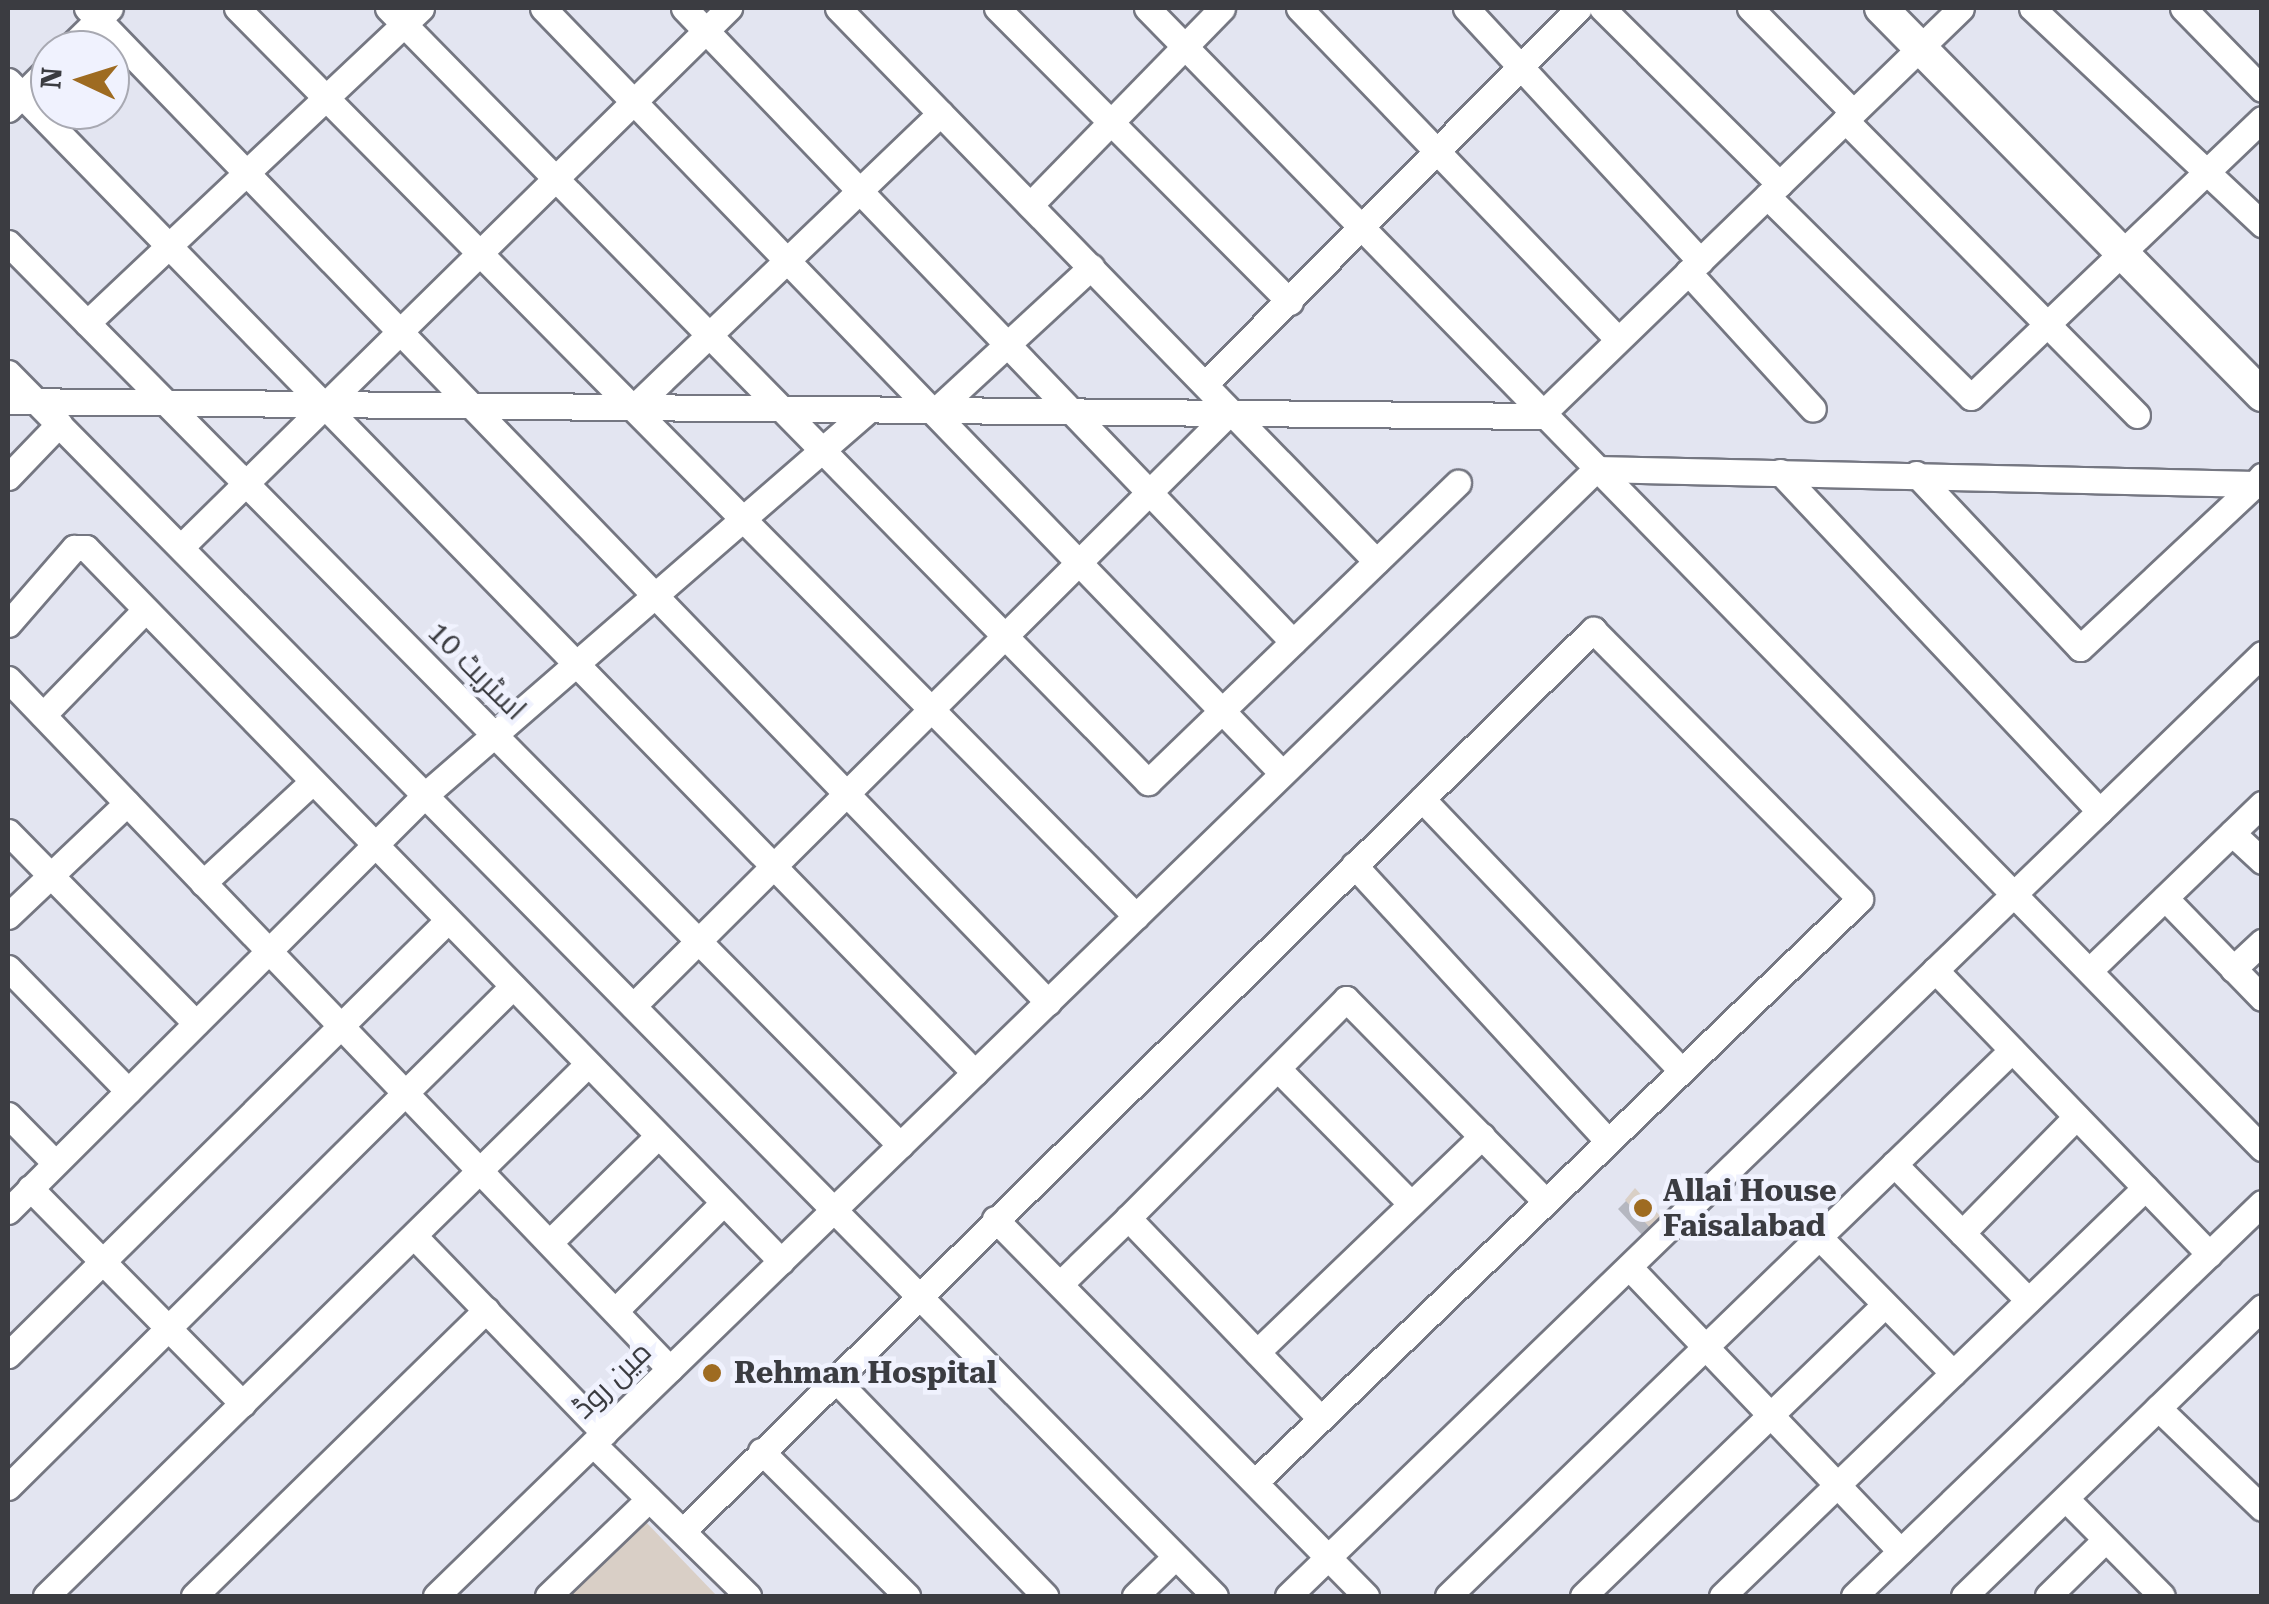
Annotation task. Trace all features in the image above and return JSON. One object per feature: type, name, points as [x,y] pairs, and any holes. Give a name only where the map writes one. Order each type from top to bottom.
[{"type":"main road","points":[[1881,8],[2262,395]]},
{"type":"street","points":[[237,8],[1136,916]]},
{"type":"street","points":[[543,8],[1282,774]]},
{"type":"street","points":[[684,8],[1293,642]]},
{"type":"street","points":[[181,547],[729,8]]},
{"type":"street","points":[[838,8],[1376,561]]},
{"type":"street","points":[[997,8],[1290,302]]},
{"type":"street","points":[[1147,8],[1365,225],[1540,416],[2016,892],[2262,1148]]},
{"type":"street","points":[[1030,204],[1106,117],[1222,8]]},
{"type":"street","points":[[1299,8],[1440,149],[1618,340]]},
{"type":"street","points":[[1466,8],[1520,62],[1813,409]]},
{"type":"street","points":[[1204,384],[1290,302],[1520,62],[1579,8]]},
{"type":"street","points":[[1602,8],[1962,393],[1980,394],[2262,119]]},
{"type":"street","points":[[1750,8],[2045,328],[2137,415]]},
{"type":"street","points":[[8,401],[1540,416],[1849,116],[1926,54],[1961,8]]},
{"type":"street","points":[[2032,8],[2262,224]]},
{"type":"street","points":[[2183,8],[2262,89]]},
{"type":"street","points":[[98,11],[246,173],[1048,1002]]},
{"type":"street","points":[[87,324],[326,98],[404,13],[556,178],[1148,782],[1458,483]]},
{"type":"street","points":[[12,95],[168,246],[974,1072]]},
{"type":"street","points":[[634,408],[709,334],[790,263],[941,113]]},
{"type":"street","name":"اسٹریٹ 10","points":[[8,243],[900,1145]]},
{"type":"street","points":[[934,412],[1091,267]]},
{"type":"street","points":[[8,373],[1215,1596]]},
{"type":"street","points":[[8,1210],[425,795],[866,412]]},
{"type":"street","points":[[633,1006],[1231,414]]},
{"type":"street","points":[[8,476],[59,424]]},
{"type":"street","points":[[1596,469],[2258,480]]},
{"type":"street","name":"مین روڈ","points":[[436,1596],[1596,469]]},
{"type":"street","points":[[1780,472],[2100,811]]},
{"type":"street","points":[[1916,474],[2080,648],[2258,480]]},
{"type":"street","points":[[8,624],[80,545],[445,923],[513,986],[781,1261]]},
{"type":"street","points":[[42,715],[144,611]]},
{"type":"street","points":[[683,1531],[916,1292],[995,1219],[1593,630],[1860,899],[1256,1481]]},
{"type":"street","points":[[1288,1596],[2262,654]]},
{"type":"street","points":[[8,679],[670,1369]]},
{"type":"street","points":[[203,883],[310,783]]},
{"type":"street","points":[[1422,799],[1682,1070]]},
{"type":"street","points":[[8,916],[126,803]]},
{"type":"street","points":[[2091,970],[2262,804]]},
{"type":"street","points":[[8,832],[196,1023]]},
{"type":"street","points":[[2232,832],[2262,861]]},
{"type":"street","points":[[1354,865],[1608,1141]]},
{"type":"street","points":[[2165,898],[2262,998]]},
{"type":"street","points":[[8,1355],[445,923]]},
{"type":"street","points":[[2233,969],[2262,942]]},
{"type":"street","points":[[8,968],[128,1091]]},
{"type":"street","points":[[1935,970],[2209,1254]]},
{"type":"street","points":[[8,1486],[170,1331],[513,986]]},
{"type":"street","points":[[1060,1284],[1346,999],[1545,1200]]},
{"type":"street","points":[[1448,1596],[2012,1050]]},
{"type":"street","points":[[46,1596],[588,1064]]},
{"type":"street","points":[[1279,1070],[1411,1204]]},
{"type":"street","points":[[8,1115],[56,1163]]},
{"type":"street","points":[[1962,1233],[2076,1117]]},
{"type":"street","points":[[550,1242],[657,1136]]},
{"type":"street","points":[[1257,1352],[1482,1136]]},
{"type":"street","points":[[1894,1164],[2028,1300]]},
{"type":"street","points":[[30,1188],[243,1404]]},
{"type":"street","points":[[1722,1596],[2145,1188]]},
{"type":"street","points":[[615,1311],[723,1203]]},
{"type":"street","points":[[1854,1596],[2262,1203]]},
{"type":"street","points":[[1128,1218],[1319,1418]]},
{"type":"street","points":[[995,1219],[1366,1596]]},
{"type":"street","points":[[414,1236],[486,1310],[649,1499],[748,1596]]},
{"type":"street","points":[[1819,1238],[1953,1372]]},
{"type":"street","points":[[1629,1267],[1900,1551]]},
{"type":"street","points":[[1583,1596],[1884,1305]]},
{"type":"street","points":[[194,1596],[486,1310]]},
{"type":"street","points":[[1964,1596],[2158,1408],[2256,1323]]},
{"type":"street","points":[[833,1377],[1045,1596]]},
{"type":"street","points":[[2158,1408],[2262,1508]]},
{"type":"street","points":[[761,1451],[908,1596]]},
{"type":"street","points":[[548,1596],[649,1499]]},
{"type":"street","points":[[2066,1499],[2151,1593]]},
{"type":"street","points":[[2048,1596],[2104,1541]]},
{"type":"street","points":[[1135,1596],[1175,1557]]},
{"type":"building","name":"Allai House Faisalabad","points":[[1635,1188],[1660,1216],[1652,1230],[1625,1200]]},
{"type":"building","points":[[643,1519],[717,1596],[562,1596]]},
{"type":"place","name":"Allai House Faisalabad","points":[[1643,1208]]},
{"type":"place","name":"Rehman Hospital","points":[[712,1373]]}]
